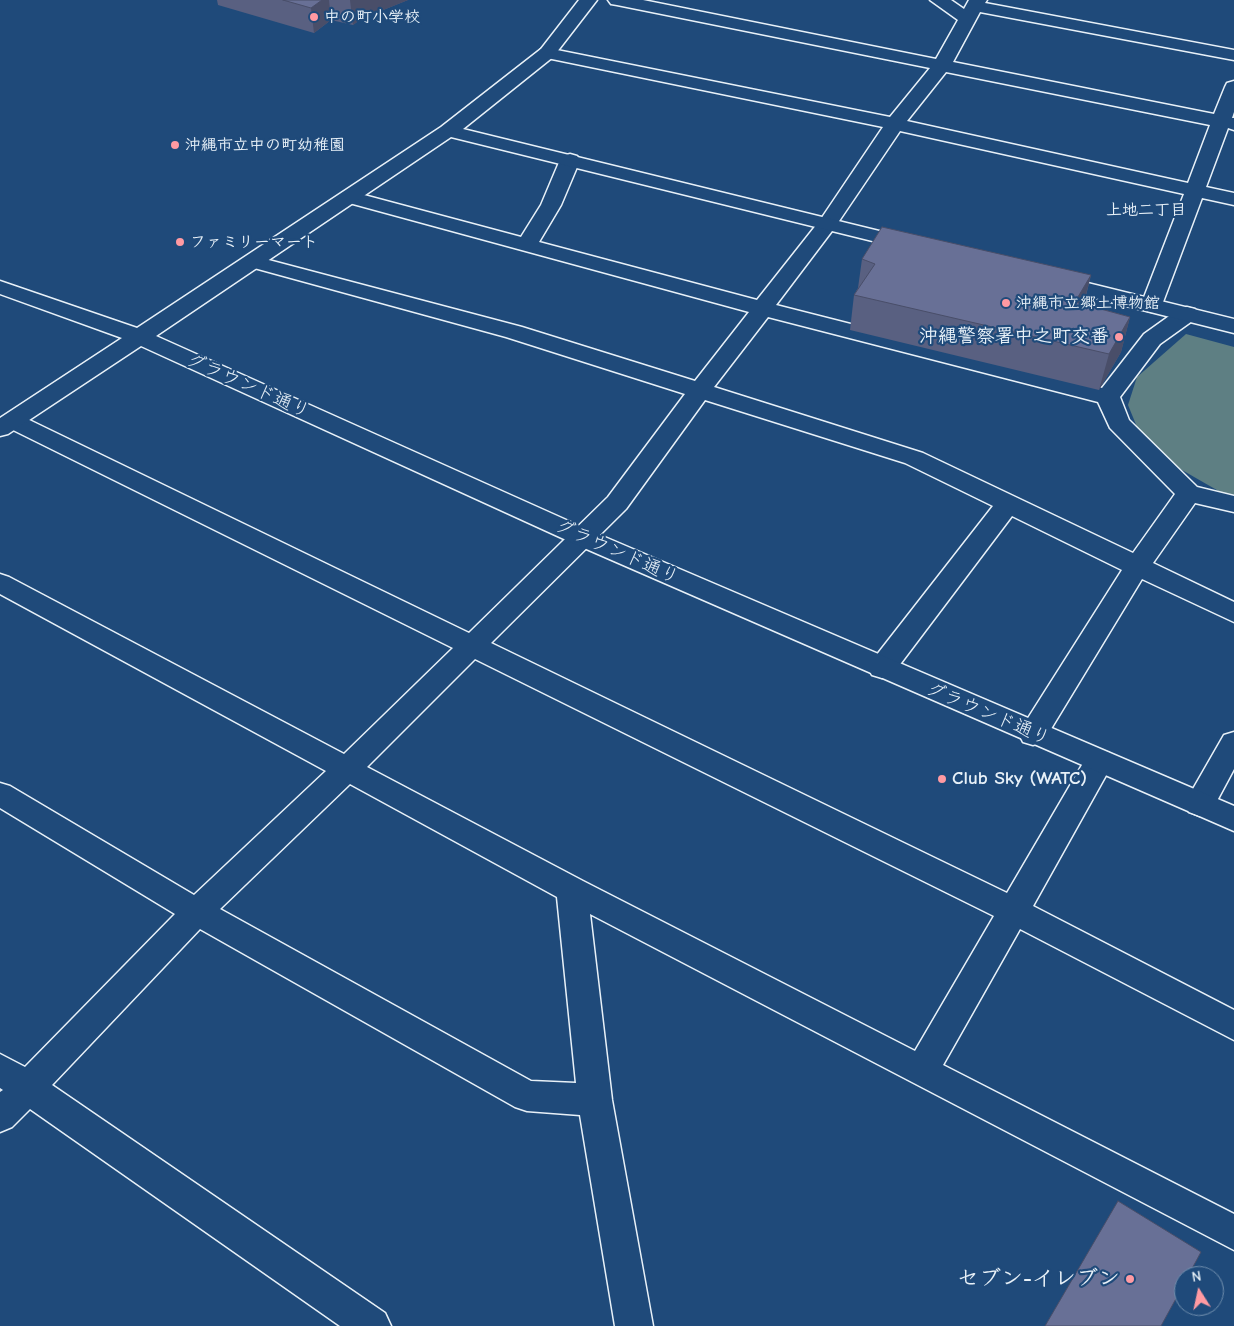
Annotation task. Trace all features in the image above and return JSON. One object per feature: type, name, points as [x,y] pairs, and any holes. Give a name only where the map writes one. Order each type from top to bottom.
[{"type":"street","points":[[6,425],[138,336],[254,262],[448,130],[546,53],[588,0]]},
{"type":"street","points":[[617,0],[1228,123]]},
{"type":"street","points":[[939,0],[1234,55]]},
{"type":"street","points":[[0,1116],[197,912],[348,768],[470,645],[618,504],[700,390],[764,309],[828,223],[895,124],[942,65],[974,8]]},
{"type":"street","points":[[546,53],[895,124],[1234,198]]},
{"type":"street","points":[[1152,306],[1196,191],[1228,123],[1234,87]]},
{"type":"street","points":[[448,130],[933,250]]},
{"type":"street","points":[[527,245],[551,205],[570,160]]},
{"type":"street","points":[[349,198],[764,309],[1108,397]]},
{"type":"street","points":[[254,262],[514,332],[914,458],[1234,613]]},
{"type":"street","points":[[1028,274],[1234,326]]},
{"type":"street","name":"グラウンド通り","points":[[0,287],[138,336],[584,538],[1033,734],[1234,819]]},
{"type":"street","points":[[1108,397],[1152,340],[1187,314]]},
{"type":"street","points":[[1108,397],[1118,422],[1189,493],[1234,504]]},
{"type":"street","points":[[6,425],[470,645],[1014,911],[1234,1026]]},
{"type":"street","points":[[1033,734],[1137,567],[1189,493]]},
{"type":"street","points":[[882,668],[1008,504]]},
{"type":"street","points":[[0,583],[348,768],[572,890],[1234,1233]]},
{"type":"street","points":[[1200,804],[1234,744]]},
{"type":"street","points":[[922,1072],[1099,761]]},
{"type":"street","points":[[0,794],[197,912],[527,1096],[595,1100]]},
{"type":"street","points":[[572,890],[595,1100],[634,1326]]},
{"type":"street","points":[[0,1069],[372,1326]]},
{"type":"green space","points":[[1186,334],[1234,347],[1234,496],[1222,493],[1175,466],[1137,427],[1128,405],[1137,377]]},
{"type":"building","points":[[283,0],[322,0],[311,8]]},
{"type":"building","points":[[882,227],[1091,275],[1075,302],[1130,317],[1109,354],[854,295],[875,264],[862,259]]},
{"type":"building","name":"セブン-イレブン","points":[[1118,1201],[1201,1252],[1193,1266],[1174,1266],[1174,1302],[1161,1326],[1045,1326]]},
{"type":"place","name":"中の町小学校","points":[[314,17]]},
{"type":"place","name":"沖縄市立中の町幼稚園","points":[[175,145]]},
{"type":"place","name":"ファミリーマート","points":[[180,242]]},
{"type":"place","name":"沖縄市立郷土博物館","points":[[1006,303]]},
{"type":"place","name":"沖縄警察署中之町交番","points":[[1119,337]]},
{"type":"place","name":"Club Sky (WATC)","points":[[942,779]]},
{"type":"place","name":"セブン-イレブン","points":[[1130,1279]]},
{"type":"district","name":"上地二丁目","points":[[1146,210]]}]
